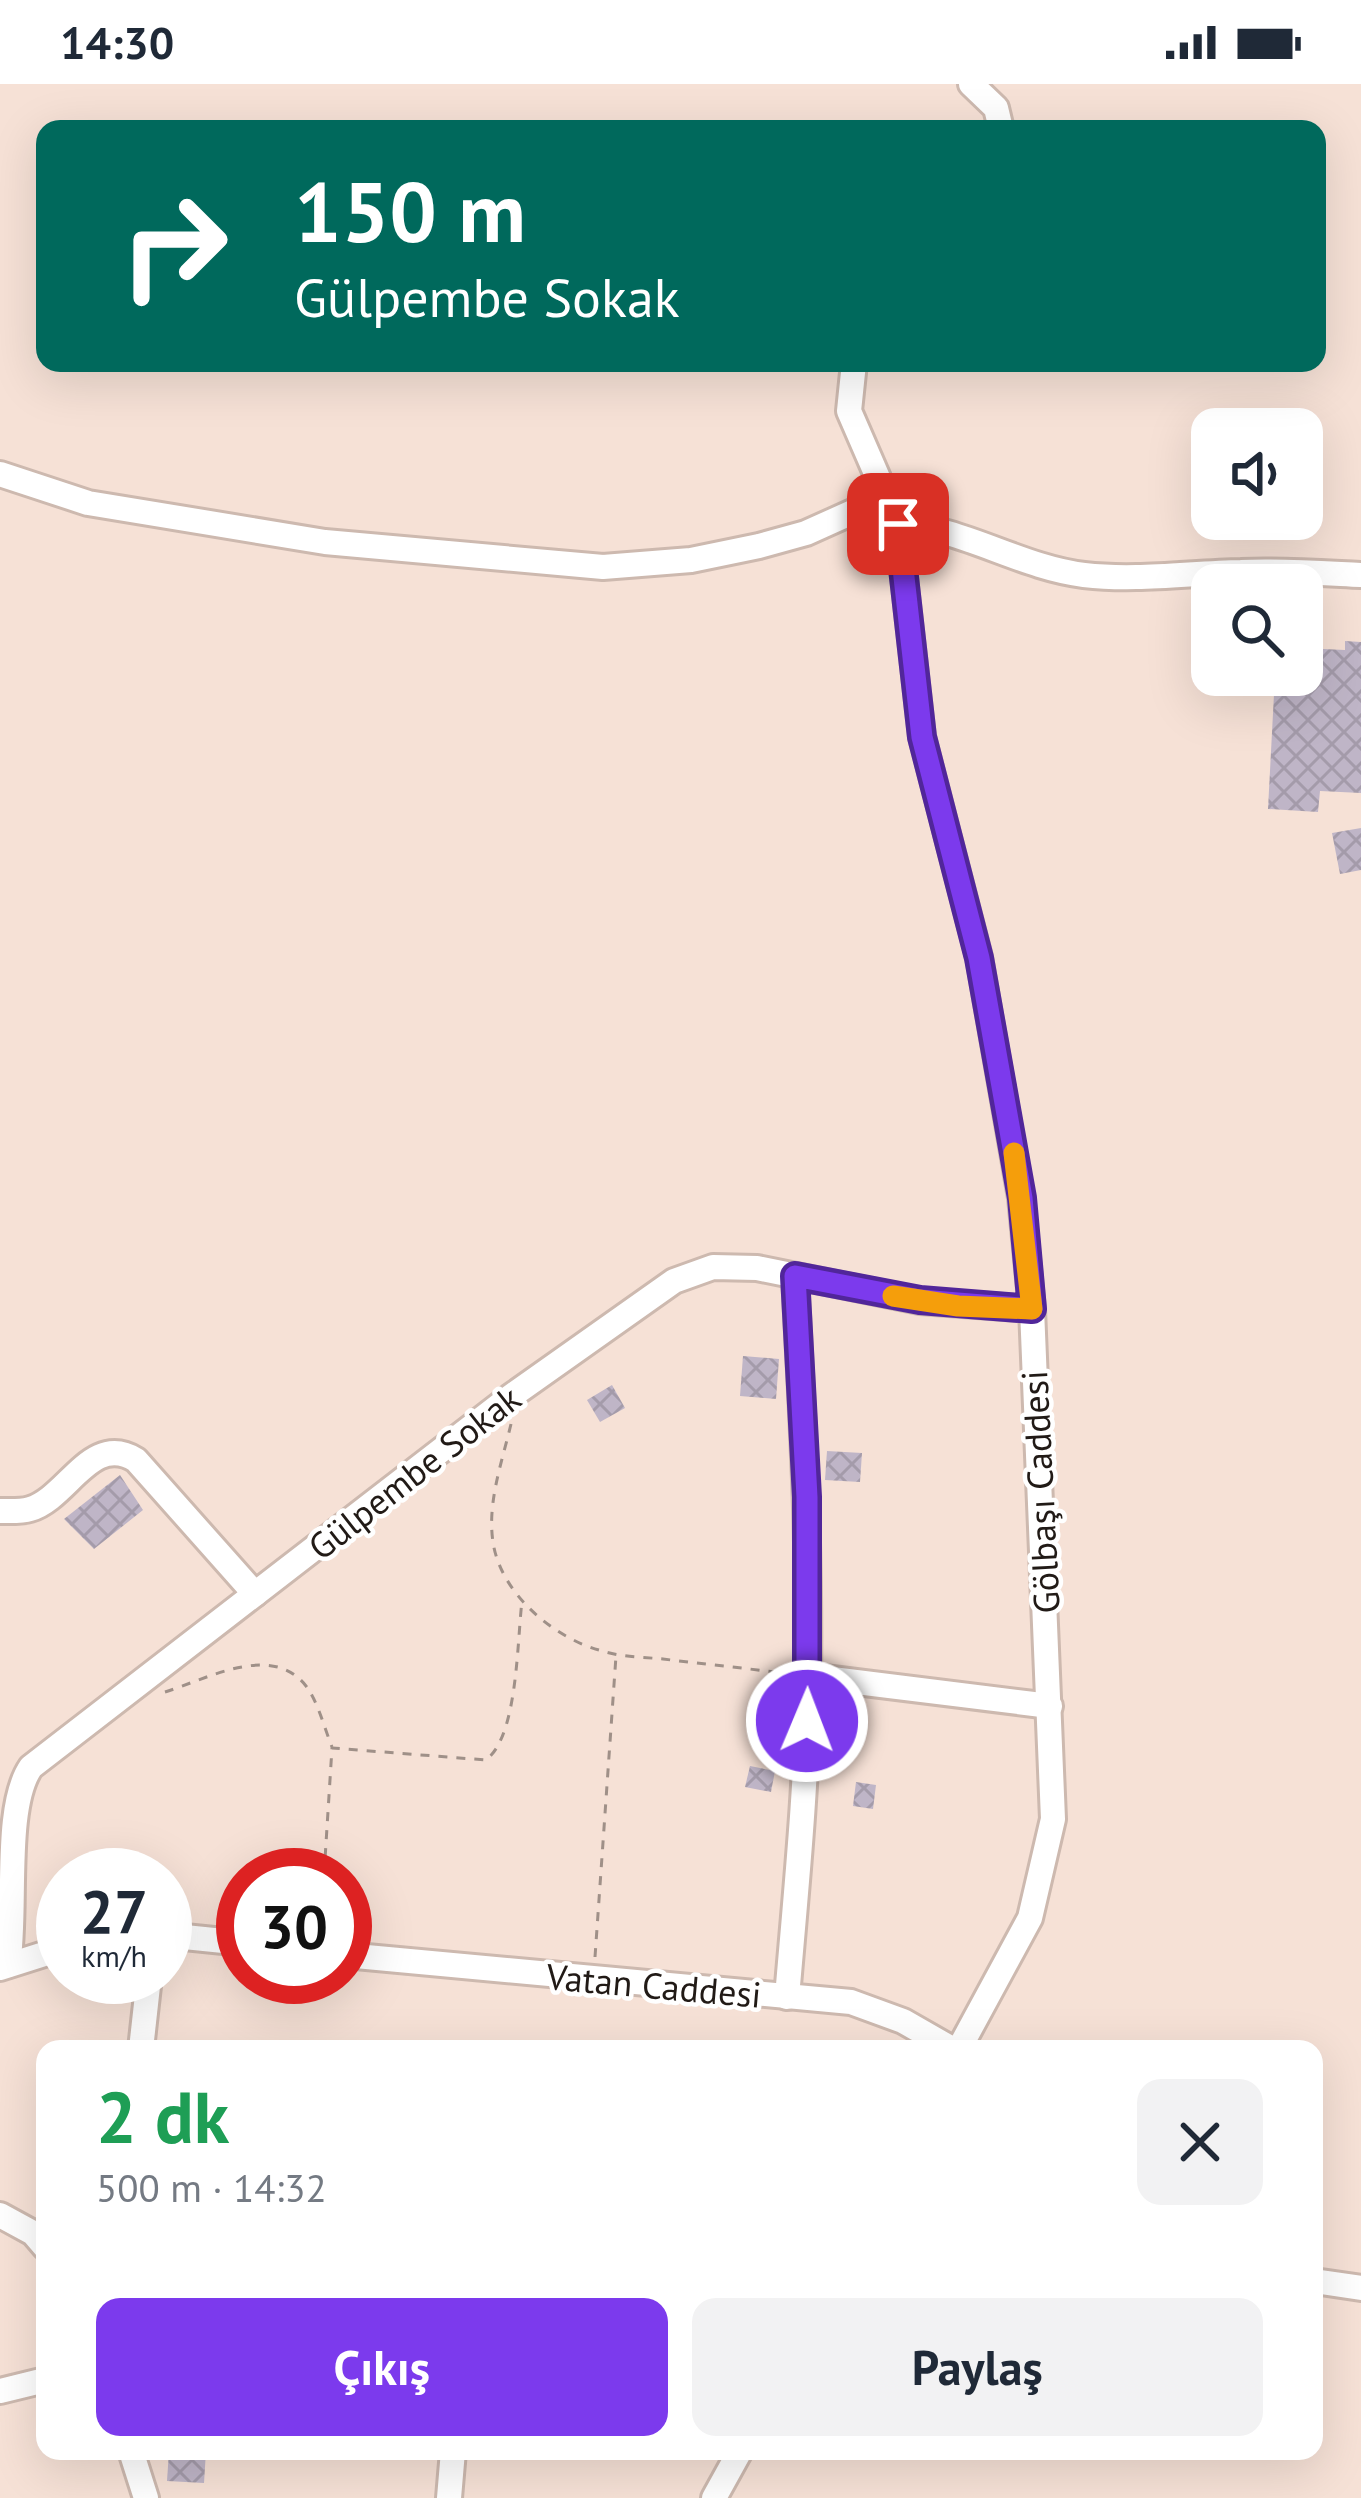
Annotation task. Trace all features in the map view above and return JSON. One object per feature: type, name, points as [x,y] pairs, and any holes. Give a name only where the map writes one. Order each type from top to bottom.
[{"type":"street","points":[[971,84],[996,108],[998,120]]},
{"type":"street","name":"Gölbaşı Caddesi","points":[[853,372],[849,411],[898,524],[922,737],[979,958],[1022,1198],[1032,1309],[1053,1819],[1036,1895],[1018,1942],[961,2040]]},
{"type":"street","points":[[0,474],[88,503],[325,542],[604,567],[691,560],[759,546],[806,533],[886,497]]},
{"type":"street","points":[[898,524],[952,532],[1029,564],[1082,574],[1361,575]]},
{"type":"street","name":"Gülpembe Sokak","points":[[4,1967],[14,1913],[14,1806],[21,1782],[52,1748],[612,1322],[696,1271],[731,1266],[939,1303],[1032,1309]]},
{"type":"street","points":[[787,1997],[806,1767],[808,1676],[807,1497],[795,1276]]},
{"type":"street","points":[[0,1511],[34,1508],[99,1456],[116,1450],[151,1476],[255,1594]]},
{"type":"street","points":[[808,1676],[1050,1706]]},
{"type":"street","points":[[4,1967],[36,1957]]},
{"type":"street","name":"Vatan Caddesi","points":[[372,1958],[876,2009],[938,2040]]},
{"type":"street","points":[[142,2040],[146,2004]]},
{"type":"street","points":[[10,2219],[36,2240]]},
{"type":"street","points":[[1323,2283],[1361,2288]]},
{"type":"street","points":[[0,2391],[36,2382]]},
{"type":"street","points":[[134,2460],[146,2498]]},
{"type":"street","points":[[449,2498],[452,2460]]},
{"type":"street","points":[[714,2498],[735,2460]]},
{"type":"path","points":[[518,1391],[492,1510],[498,1562],[522,1599],[567,1637],[616,1654],[808,1676]]},
{"type":"path","points":[[332,1748],[486,1760],[497,1752],[507,1730],[522,1599]]},
{"type":"path","points":[[593,1980],[616,1654]]},
{"type":"path","points":[[165,1692],[261,1663],[296,1675],[309,1690],[332,1748],[326,1848]]},
{"type":"building","points":[[1345,641],[1361,642],[1361,793],[1320,791],[1318,812],[1268,809],[1274,696],[1323,696],[1323,649],[1345,650]]},
{"type":"building","points":[[1361,828],[1361,870],[1340,874],[1332,833]]},
{"type":"building","points":[[743,1356],[779,1359],[776,1399],[740,1396]]},
{"type":"building","points":[[612,1385],[625,1408],[600,1422],[587,1400]]},
{"type":"building","points":[[827,1451],[862,1453],[860,1482],[825,1480]]},
{"type":"building","points":[[120,1475],[143,1510],[94,1549],[64,1519]]},
{"type":"building","points":[[750,1766],[775,1771],[771,1792],[745,1787]]},
{"type":"building","points":[[856,1782],[876,1785],[873,1809],[853,1806]]},
{"type":"building","points":[[168,2460],[205,2460],[204,2483],[167,2481]]},
{"type":"slow traffic","points":[[893,1296],[958,1306],[1032,1309],[1014,1153]]},
{"type":"route","points":[[807,1721],[807,1497],[795,1276],[958,1306],[1032,1309],[1022,1198],[979,958],[922,737],[898,524]]}]
